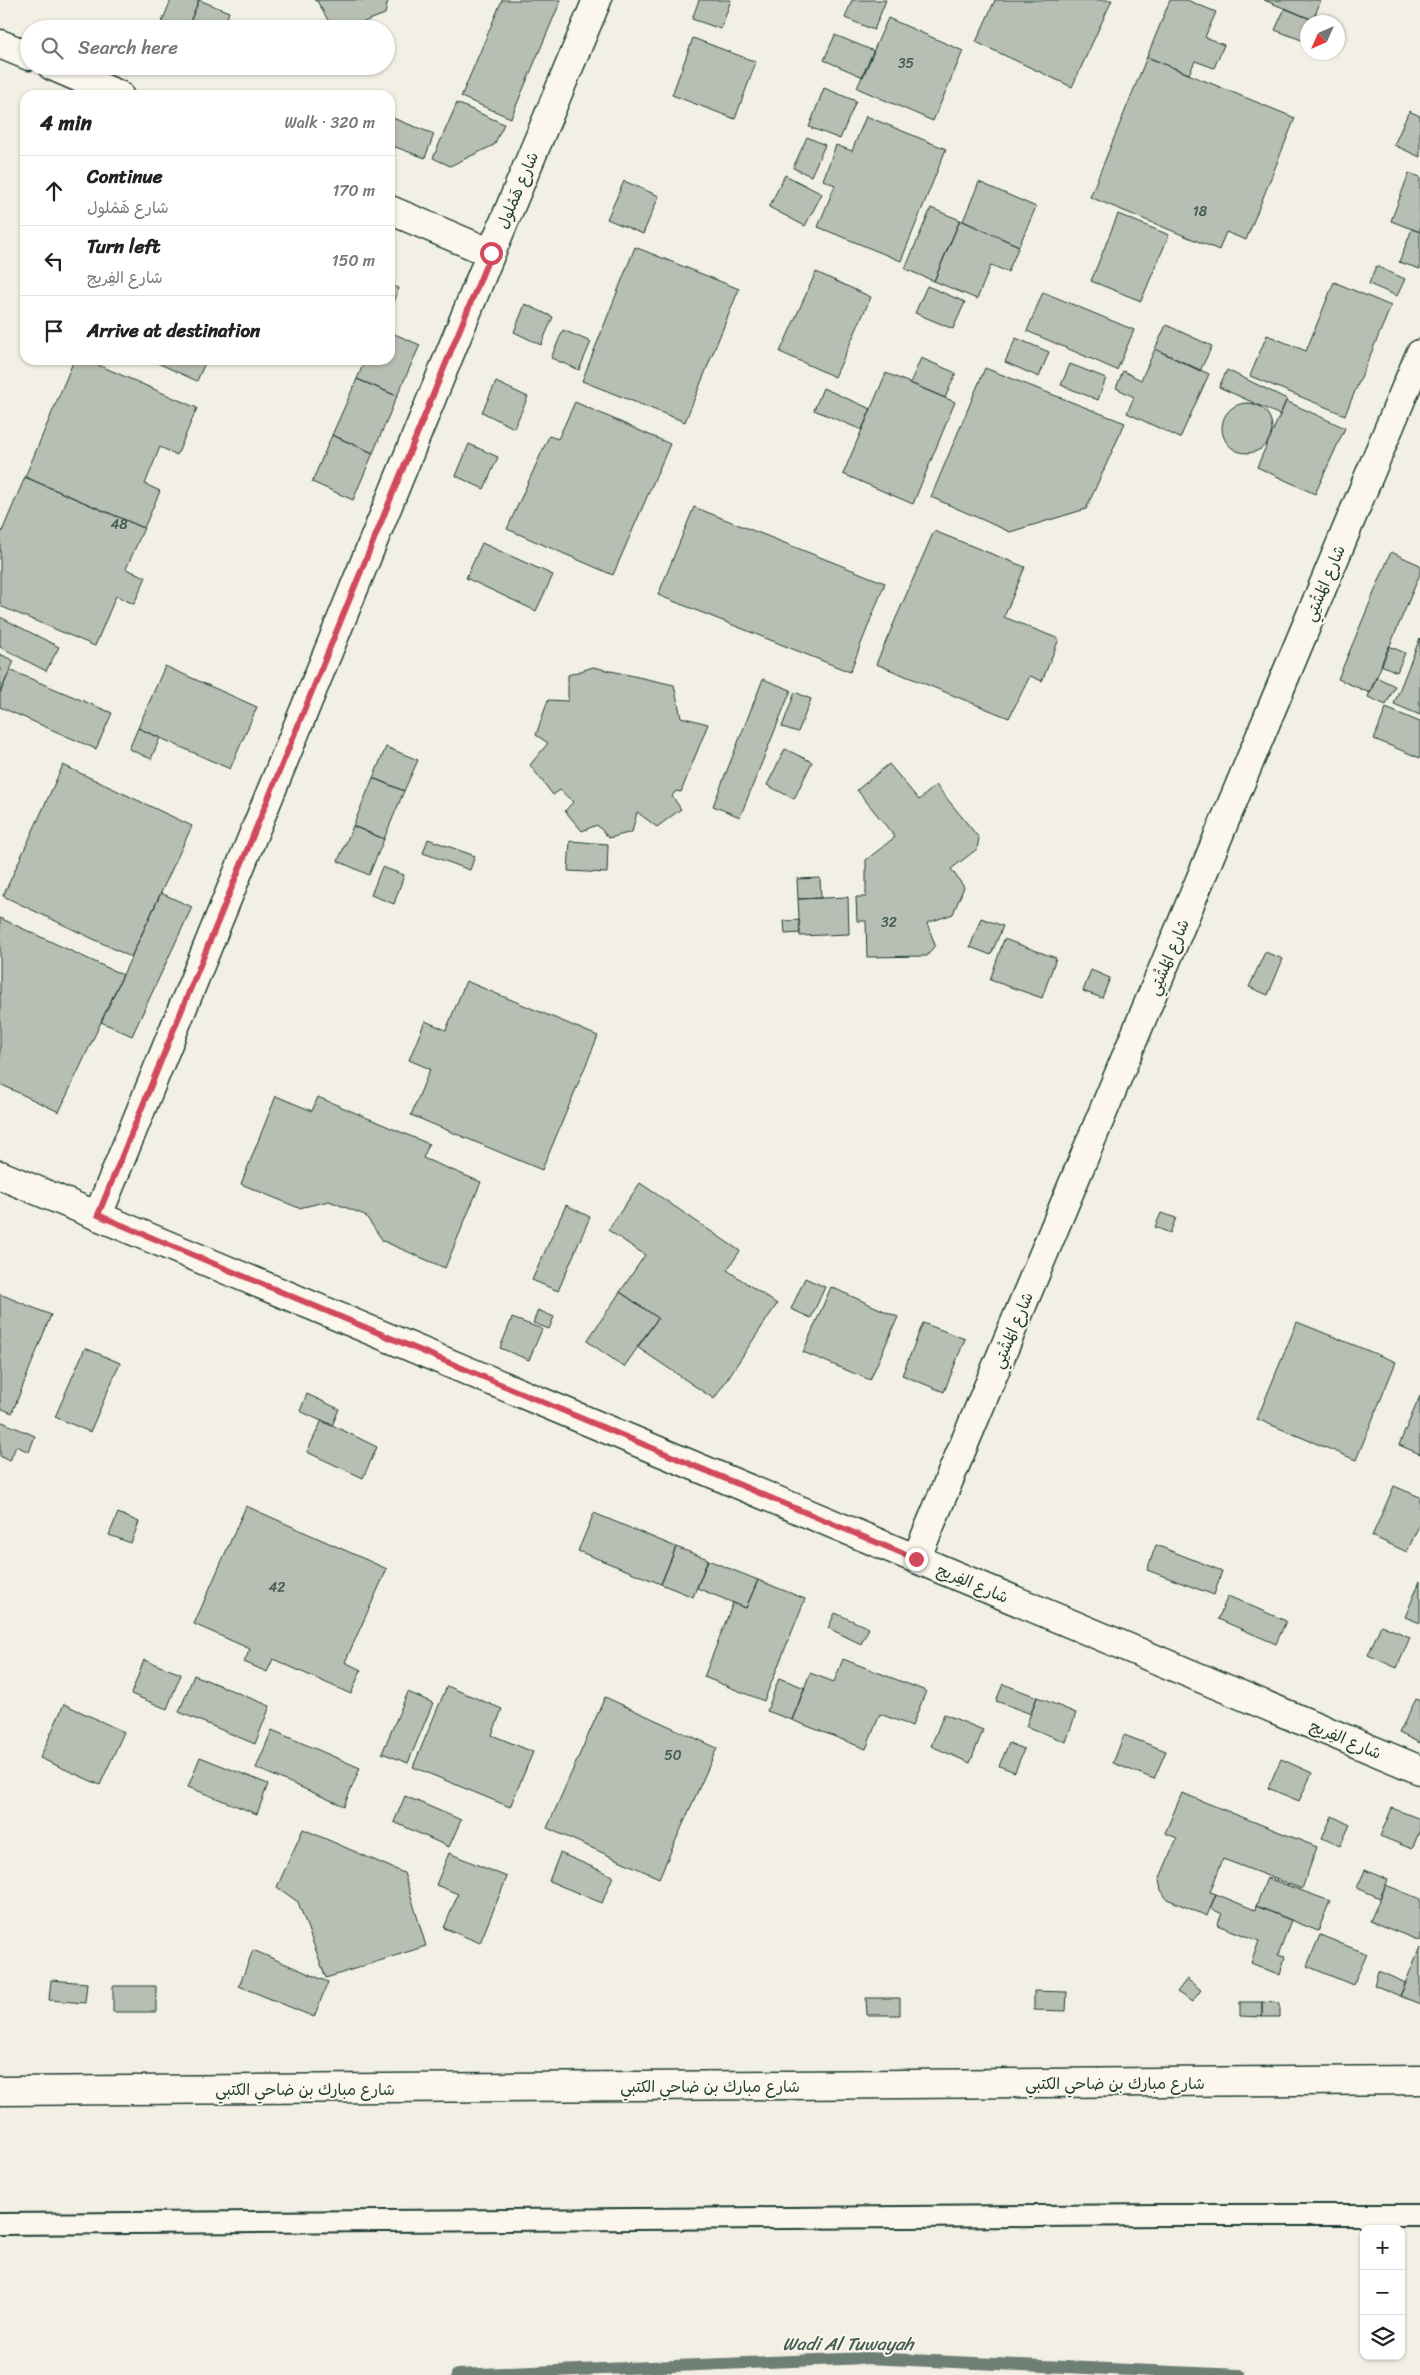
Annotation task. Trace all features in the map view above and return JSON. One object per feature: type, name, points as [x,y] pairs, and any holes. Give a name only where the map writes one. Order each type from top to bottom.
[{"type":"street","name":"شارع هَمْلول","points":[[98,1215],[491,253],[598,0]]},
{"type":"street","points":[[0,44],[20,52]]},
{"type":"street","points":[[73,75],[108,90]]},
{"type":"street","points":[[395,212],[491,253]]},
{"type":"street","name":"شارع المُشْتِي","points":[[916,1559],[1420,354]]},
{"type":"street","name":"شارع الفِريج","points":[[0,1175],[1420,1770]]},
{"type":"street","name":"شارع مبارك بن ضاحي الكتبي","points":[[0,2091],[1420,2080]]},
{"type":"lane","points":[[0,2224],[1161,2214],[1420,2216]]},
{"type":"building","points":[[171,0],[199,0],[191,20],[163,20]]},
{"type":"building","points":[[199,0],[229,12],[226,20],[191,20]]},
{"type":"building","points":[[314,0],[388,0],[385,14],[369,20],[328,20],[317,1]]},
{"type":"building","points":[[502,0],[561,0],[511,118],[461,97]]},
{"type":"building","points":[[699,0],[731,0],[721,29],[692,19]]},
{"type":"building","points":[[852,0],[886,0],[874,30],[845,18]]},
{"type":"building","points":[[995,0],[1112,0],[1072,87],[976,42]]},
{"type":"building","points":[[1170,0],[1187,0],[1216,12],[1205,37],[1224,45],[1214,68],[1195,61],[1189,74],[1147,57]]},
{"type":"building","points":[[1264,0],[1321,0],[1315,15],[1301,15]]},
{"type":"building","points":[[1285,8],[1301,15],[1300,39],[1275,30]]},
{"type":"building","points":[[888,18],[963,51],[933,121],[857,88]]},
{"type":"building","points":[[835,35],[874,51],[863,77],[824,60]]},
{"type":"building","points":[[693,38],[756,62],[735,119],[672,95]]},
{"type":"building","points":[[1147,57],[1295,118],[1246,240],[1226,232],[1219,250],[1090,197]]},
{"type":"building","points":[[824,88],[856,101],[840,139],[809,127]]},
{"type":"building","points":[[457,103],[504,124],[494,145],[450,166],[433,158]]},
{"type":"building","points":[[1409,111],[1420,116],[1420,157],[1394,145]]},
{"type":"building","points":[[866,116],[946,149],[901,261],[818,227],[835,185],[823,180],[836,145],[852,151]]},
{"type":"building","points":[[395,119],[434,134],[425,158],[395,147]]},
{"type":"building","points":[[807,137],[825,145],[811,176],[793,168]]},
{"type":"building","points":[[1409,173],[1420,177],[1420,232],[1391,221]]},
{"type":"building","points":[[785,175],[822,194],[805,226],[769,207]]},
{"type":"building","points":[[624,181],[659,196],[643,234],[607,219]]},
{"type":"building","points":[[979,182],[1036,207],[1019,246],[963,221]]},
{"type":"building","points":[[931,208],[960,220],[934,281],[905,269]]},
{"type":"building","points":[[1118,214],[1169,235],[1141,301],[1091,281]]},
{"type":"building","points":[[960,220],[1019,246],[1008,272],[991,265],[977,299],[934,281]]},
{"type":"building","points":[[1412,229],[1420,232],[1420,269],[1399,262]]},
{"type":"building","points":[[635,247],[739,289],[685,422],[582,381]]},
{"type":"building","points":[[1376,266],[1405,279],[1397,296],[1369,284]]},
{"type":"building","points":[[816,272],[871,297],[835,377],[780,352]]},
{"type":"building","points":[[1334,282],[1391,306],[1345,415],[1250,376],[1267,335],[1306,351]]},
{"type":"building","points":[[927,286],[965,302],[953,329],[915,313]]},
{"type":"building","points":[[395,287],[399,288],[395,300]]},
{"type":"building","points":[[1043,292],[1134,330],[1117,370],[1027,331]]},
{"type":"building","points":[[525,304],[553,317],[541,345],[514,332]]},
{"type":"building","points":[[1166,325],[1212,346],[1200,371],[1155,349]]},
{"type":"building","points":[[563,330],[591,342],[579,370],[551,358]]},
{"type":"building","points":[[395,334],[420,345],[397,396],[357,379],[363,365],[395,365]]},
{"type":"building","points":[[1016,338],[1049,352],[1039,377],[1005,362]]},
{"type":"building","points":[[1155,349],[1209,374],[1180,438],[1127,413],[1134,397],[1116,388],[1123,371],[1141,380]]},
{"type":"building","points":[[921,358],[956,373],[945,398],[910,383]]},
{"type":"building","points":[[1070,364],[1106,378],[1098,400],[1061,385]]},
{"type":"building","points":[[72,365],[98,365],[197,408],[177,455],[160,447],[145,484],[160,491],[144,528],[25,477]]},
{"type":"building","points":[[162,365],[204,365],[197,381]]},
{"type":"building","points":[[985,368],[1125,423],[1086,509],[1010,532],[931,497]]},
{"type":"building","points":[[1227,370],[1287,399],[1280,415],[1219,387]]},
{"type":"building","points":[[886,373],[955,402],[913,504],[843,474]]},
{"type":"building","points":[[357,379],[397,396],[373,453],[332,435]]},
{"type":"building","points":[[496,382],[528,397],[514,428],[482,412]]},
{"type":"building","points":[[823,388],[871,409],[862,430],[814,410]]},
{"type":"building","points":[[1286,401],[1345,428],[1315,494],[1257,467]]},
{"type":"building","points":[[575,402],[670,444],[613,575],[507,529],[549,436],[558,439]]},
{"type":"building","points":[[1242,403],[1252,403],[1265,410],[1272,423],[1272,433],[1265,446],[1252,453],[1242,453],[1233,449],[1226,442],[1222,433],[1222,423],[1226,414],[1233,407]]},
{"type":"building","points":[[332,435],[373,453],[353,500],[312,482]]},
{"type":"building","points":[[469,444],[498,457],[484,489],[456,476]]},
{"type":"building","points":[[25,477],[144,528],[126,569],[146,577],[134,604],[116,596],[95,646],[0,606],[0,536]]},
{"type":"building","points":[[694,507],[885,583],[850,672],[658,595]]},
{"type":"building","points":[[934,531],[1025,567],[1004,617],[1059,639],[1042,681],[1030,676],[1009,718],[876,664]]},
{"type":"building","points":[[482,543],[553,575],[536,611],[466,578]]},
{"type":"building","points":[[1391,552],[1420,565],[1420,574],[1370,693],[1338,679]]},
{"type":"building","points":[[0,617],[59,647],[46,671],[0,647]]},
{"type":"building","points":[[1420,638],[1420,715],[1394,704]]},
{"type":"building","points":[[1389,646],[1405,653],[1397,672],[1381,665]]},
{"type":"building","points":[[0,654],[14,661],[0,693]]},
{"type":"building","points":[[165,666],[257,707],[230,769],[138,728]]},
{"type":"building","points":[[593,667],[674,685],[681,717],[708,724],[681,792],[676,791],[672,796],[681,809],[657,827],[637,812],[632,832],[609,838],[597,825],[582,831],[565,811],[573,802],[560,790],[553,795],[530,765],[548,743],[536,735],[548,700],[568,701],[568,675]]},
{"type":"building","points":[[10,670],[112,713],[96,749],[0,707],[0,693]]},
{"type":"building","points":[[1376,677],[1395,686],[1386,705],[1368,697]]},
{"type":"building","points":[[763,679],[791,690],[740,817],[713,806]]},
{"type":"building","points":[[795,692],[811,699],[798,732],[782,727]]},
{"type":"building","points":[[1386,708],[1420,722],[1420,758],[1374,739]]},
{"type":"building","points":[[138,728],[160,738],[151,759],[129,749]]},
{"type":"building","points":[[386,747],[418,760],[404,791],[373,778]]},
{"type":"building","points":[[785,749],[812,762],[794,799],[767,785]]},
{"type":"building","points":[[889,764],[919,800],[936,785],[979,838],[977,849],[951,869],[964,887],[953,914],[927,923],[935,945],[927,956],[867,957],[866,921],[857,921],[856,897],[866,897],[866,860],[895,837],[857,790]]},
{"type":"building","points":[[63,765],[192,826],[131,957],[3,896]]},
{"type":"building","points":[[373,778],[404,791],[384,839],[353,826]]},
{"type":"building","points":[[353,826],[384,839],[369,875],[338,861]]},
{"type":"building","points":[[428,839],[475,856],[470,870],[423,853]]},
{"type":"building","points":[[570,841],[608,844],[607,873],[568,871]]},
{"type":"building","points":[[382,867],[404,875],[394,904],[371,895]]},
{"type":"building","points":[[820,878],[821,898],[798,899],[797,879]]},
{"type":"building","points":[[161,893],[192,907],[132,1036],[101,1022]]},
{"type":"building","points":[[848,897],[849,934],[800,936],[798,899]]},
{"type":"building","points":[[0,918],[123,975],[59,1112],[0,1084]]},
{"type":"building","points":[[981,918],[1003,926],[991,955],[970,947]]},
{"type":"building","points":[[799,920],[800,933],[785,934],[784,921]]},
{"type":"building","points":[[1004,939],[1056,958],[1042,998],[990,980]]},
{"type":"building","points":[[1265,952],[1283,959],[1268,995],[1249,987]]},
{"type":"building","points":[[1091,970],[1110,978],[1102,998],[1083,991]]},
{"type":"building","points":[[466,981],[598,1036],[542,1170],[411,1115],[430,1069],[409,1060],[425,1021],[446,1030]]},
{"type":"building","points":[[276,1096],[312,1111],[318,1097],[429,1144],[423,1158],[481,1182],[445,1268],[383,1241],[365,1215],[329,1201],[299,1208],[241,1184]]},
{"type":"building","points":[[640,1183],[740,1251],[727,1270],[777,1304],[714,1399],[637,1347],[658,1318],[620,1292],[645,1255],[608,1230]]},
{"type":"building","points":[[566,1205],[590,1217],[558,1291],[532,1280]]},
{"type":"building","points":[[1161,1213],[1176,1218],[1170,1233],[1155,1227]]},
{"type":"building","points":[[805,1278],[825,1287],[811,1318],[791,1309]]},
{"type":"building","points":[[831,1287],[898,1317],[870,1380],[803,1352]]},
{"type":"building","points":[[620,1292],[658,1318],[624,1367],[587,1341]]},
{"type":"building","points":[[0,1294],[51,1315],[12,1413],[0,1408]]},
{"type":"building","points":[[538,1310],[554,1317],[549,1329],[533,1323]]},
{"type":"building","points":[[512,1318],[542,1329],[529,1360],[500,1348]]},
{"type":"building","points":[[1297,1322],[1396,1362],[1356,1460],[1257,1419]]},
{"type":"building","points":[[923,1323],[965,1339],[944,1392],[902,1375]]},
{"type":"building","points":[[85,1348],[120,1363],[90,1432],[55,1417]]},
{"type":"building","points":[[307,1394],[339,1409],[332,1426],[300,1411]]},
{"type":"building","points":[[1420,1396],[1420,1454],[1399,1445]]},
{"type":"building","points":[[322,1420],[377,1447],[363,1478],[307,1452]]},
{"type":"building","points":[[0,1421],[35,1436],[29,1452],[16,1446],[10,1461],[0,1456]]},
{"type":"building","points":[[1394,1486],[1420,1497],[1420,1523],[1407,1552],[1372,1536]]},
{"type":"building","points":[[246,1506],[387,1569],[345,1662],[361,1670],[351,1694],[273,1659],[267,1672],[244,1662],[250,1649],[194,1624]]},
{"type":"building","points":[[118,1513],[139,1522],[131,1543],[109,1535]]},
{"type":"building","points":[[594,1513],[676,1547],[661,1584],[578,1551]]},
{"type":"building","points":[[1156,1545],[1222,1571],[1214,1595],[1147,1570]]},
{"type":"building","points":[[676,1547],[708,1559],[693,1597],[661,1584]]},
{"type":"building","points":[[708,1560],[758,1580],[746,1608],[697,1588]]},
{"type":"building","points":[[758,1580],[805,1599],[764,1701],[704,1677],[733,1603],[746,1608]]},
{"type":"building","points":[[1420,1581],[1420,1623],[1405,1617]]},
{"type":"building","points":[[1228,1596],[1286,1621],[1276,1644],[1218,1619]]},
{"type":"building","points":[[835,1613],[869,1628],[861,1644],[828,1628]]},
{"type":"building","points":[[1381,1625],[1410,1637],[1397,1668],[1368,1655]]},
{"type":"building","points":[[843,1659],[926,1691],[912,1726],[880,1714],[866,1749],[792,1720],[810,1673],[834,1682]]},
{"type":"building","points":[[144,1660],[181,1674],[167,1709],[131,1694]]},
{"type":"building","points":[[194,1675],[270,1706],[255,1744],[179,1712]]},
{"type":"building","points":[[779,1678],[805,1688],[792,1720],[767,1711]]},
{"type":"building","points":[[1003,1684],[1037,1697],[1031,1714],[996,1701]]},
{"type":"building","points":[[447,1686],[502,1709],[492,1735],[533,1752],[510,1807],[413,1767]]},
{"type":"building","points":[[408,1692],[433,1703],[408,1763],[382,1753]]},
{"type":"building","points":[[605,1697],[717,1748],[659,1878],[547,1828]]},
{"type":"building","points":[[1037,1697],[1076,1713],[1066,1742],[1026,1726]]},
{"type":"building","points":[[1416,1699],[1420,1701],[1420,1743],[1399,1733]]},
{"type":"building","points":[[64,1704],[124,1732],[100,1785],[40,1758]]},
{"type":"building","points":[[944,1714],[983,1730],[970,1763],[931,1746]]},
{"type":"building","points":[[272,1730],[360,1768],[344,1806],[256,1768]]},
{"type":"building","points":[[1124,1735],[1166,1751],[1154,1779],[1113,1763]]},
{"type":"building","points":[[1009,1743],[1024,1749],[1015,1772],[999,1766]]},
{"type":"building","points":[[200,1757],[268,1784],[257,1814],[188,1787]]},
{"type":"building","points":[[1281,1759],[1312,1773],[1299,1801],[1268,1788]]},
{"type":"building","points":[[1182,1793],[1317,1847],[1302,1889],[1223,1859],[1210,1892],[1216,1894],[1207,1916],[1167,1899],[1161,1890],[1159,1880],[1177,1838],[1165,1833]]},
{"type":"building","points":[[405,1796],[461,1820],[449,1847],[394,1822]]},
{"type":"building","points":[[1392,1808],[1420,1819],[1420,1830],[1412,1849],[1380,1836]]},
{"type":"building","points":[[1332,1816],[1350,1825],[1340,1846],[1322,1838]]},
{"type":"building","points":[[303,1829],[404,1873],[426,1946],[326,1978],[298,1902],[277,1887]]},
{"type":"building","points":[[449,1853],[507,1877],[480,1943],[444,1928],[458,1894],[436,1885]]},
{"type":"building","points":[[560,1853],[613,1876],[602,1903],[549,1881]]},
{"type":"building","points":[[1365,1870],[1388,1880],[1380,1898],[1357,1888]]},
{"type":"building","points":[[1267,1878],[1330,1901],[1318,1931],[1256,1906]]},
{"type":"building","points":[[1386,1885],[1420,1899],[1420,1941],[1370,1921]]},
{"type":"building","points":[[1216,1894],[1255,1910],[1256,1906],[1291,1920],[1278,1955],[1285,1957],[1280,1975],[1251,1963],[1259,1941],[1217,1925],[1222,1914],[1210,1908]]},
{"type":"building","points":[[1320,1935],[1367,1954],[1353,1985],[1307,1966]]},
{"type":"building","points":[[1420,1947],[1420,2004],[1400,1996]]},
{"type":"building","points":[[253,1950],[328,1982],[314,2017],[239,1986]]},
{"type":"building","points":[[1378,1971],[1406,1983],[1400,1996],[1374,1985]]},
{"type":"building","points":[[1187,1979],[1201,1990],[1192,2002],[1177,1992]]},
{"type":"building","points":[[51,1980],[87,1983],[85,2003],[49,2000]]},
{"type":"building","points":[[113,1986],[156,1986],[156,2012],[113,2012]]},
{"type":"building","points":[[1034,1991],[1067,1992],[1066,2011],[1034,2010]]},
{"type":"building","points":[[866,1998],[900,1998],[900,2015],[867,2015]]},
{"type":"building","points":[[1240,2002],[1262,2002],[1262,2017],[1240,2016]]},
{"type":"building","points":[[1262,2002],[1280,2003],[1280,2017],[1262,2017]]},
{"type":"waterway","name":"Wadi Al Tuwayah","points":[[457,2375],[867,2358],[1240,2375]]},
{"type":"route","points":[[491,253],[98,1215],[916,1559]]}]
